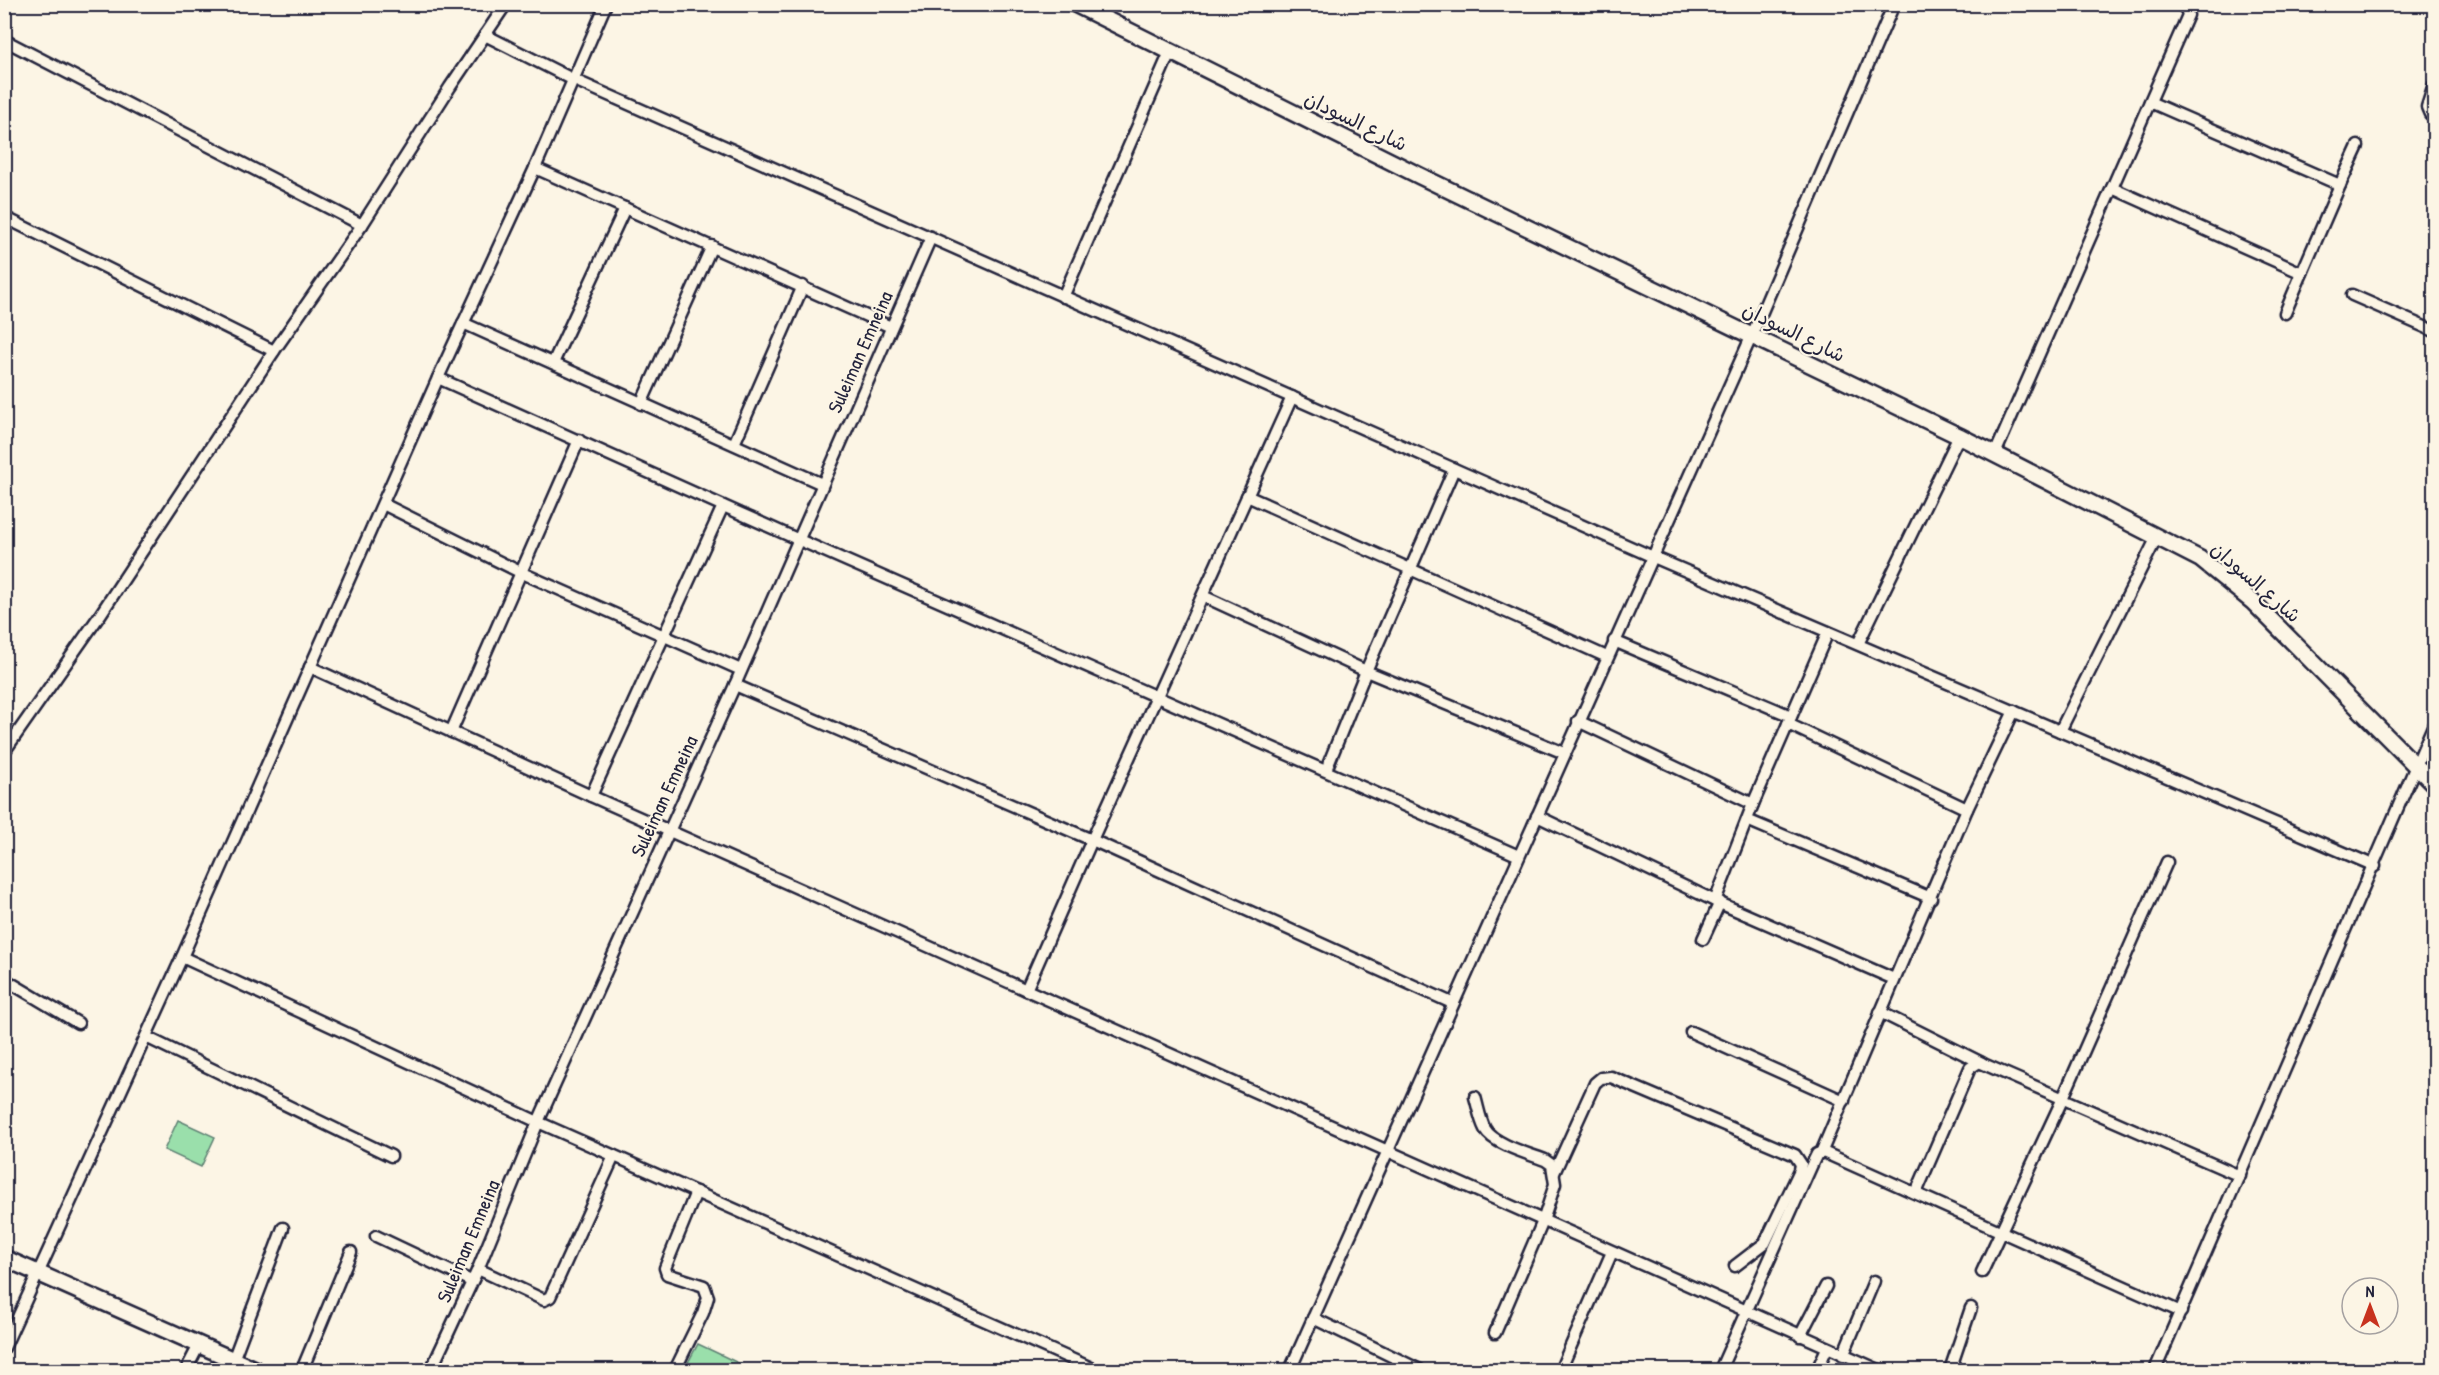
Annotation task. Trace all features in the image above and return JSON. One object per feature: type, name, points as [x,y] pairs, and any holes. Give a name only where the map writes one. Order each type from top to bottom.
[{"type":"main road","name":"شارع السودان","points":[[1081,6],[1420,176],[1959,436],[2200,559],[2246,596],[2434,784]]},
{"type":"main road","points":[[4,1258],[256,1371]]},
{"type":"street","points":[[4,752],[100,615],[274,351],[362,225],[506,4]]},
{"type":"street","points":[[4,1348],[183,957],[438,378],[536,168],[572,79],[606,4]]},
{"type":"street","points":[[1290,1371],[1452,1003],[1538,816],[1651,556],[1752,335],[1894,4]]},
{"type":"street","points":[[1995,454],[2188,15],[2186,9],[2180,4]]},
{"type":"street","points":[[485,35],[572,79],[1651,556],[2374,866]]},
{"type":"street","points":[[4,40],[362,225]]},
{"type":"street","points":[[1063,297],[1170,52]]},
{"type":"street","points":[[2434,85],[2427,107],[2430,114],[2434,116]]},
{"type":"street","points":[[2150,102],[2340,185]]},
{"type":"street","points":[[2285,313],[2358,146]]},
{"type":"street","points":[[536,168],[891,327]]},
{"type":"street","points":[[2112,188],[2302,273]]},
{"type":"street","points":[[553,363],[625,208]]},
{"type":"street","points":[[4,217],[274,351]]},
{"type":"street","name":"Suleiman Emneina","points":[[431,1371],[478,1269],[538,1122],[735,685],[931,237]]},
{"type":"street","points":[[641,404],[712,246]]},
{"type":"street","points":[[734,444],[803,286]]},
{"type":"street","points":[[2352,295],[2434,331]]},
{"type":"street","points":[[463,323],[822,484]]},
{"type":"street","points":[[438,378],[797,539],[1519,856]]},
{"type":"street","points":[[1026,990],[1292,397]]},
{"type":"street","points":[[1858,644],[1959,436]]},
{"type":"street","points":[[451,732],[579,440]]},
{"type":"street","points":[[1326,770],[1366,671],[1454,469]]},
{"type":"street","points":[[1247,496],[1607,657]]},
{"type":"street","points":[[383,504],[452,536],[520,572],[741,670]]},
{"type":"street","points":[[591,796],[723,506]]},
{"type":"street","points":[[2060,731],[2157,537]]},
{"type":"street","points":[[1203,596],[1366,671],[1564,753]]},
{"type":"street","points":[[1703,939],[1747,820],[1828,632]]},
{"type":"street","points":[[1614,641],[1790,720],[1967,809]]},
{"type":"street","points":[[310,667],[591,796],[1879,1371]]},
{"type":"street","points":[[735,685],[1092,840],[1452,1003]]},
{"type":"street","points":[[1720,1371],[1814,1160],[1821,1153],[1967,809],[2014,711]]},
{"type":"street","points":[[1578,721],[1754,804]]},
{"type":"street","points":[[2155,1371],[2434,724]]},
{"type":"street","points":[[1538,816],[1718,902],[1894,979]]},
{"type":"street","points":[[1747,820],[1931,898]]},
{"type":"street","points":[[1982,1272],[2063,1098],[2167,862]]},
{"type":"street","points":[[183,957],[538,1122],[1095,1371]]},
{"type":"street","points":[[4,979],[78,1023]]},
{"type":"street","points":[[1880,1012],[1982,1062],[2240,1176]]},
{"type":"street","points":[[1691,1032],[1844,1101]]},
{"type":"street","points":[[146,1037],[391,1156]]},
{"type":"street","points":[[1916,1193],[1970,1068],[1982,1062]]},
{"type":"street","points":[[1554,1173],[1595,1083],[1601,1078],[1611,1077],[1796,1155],[1801,1164],[1800,1170],[1765,1243],[1735,1266]]},
{"type":"street","points":[[1475,1096],[1488,1134],[1496,1140],[1552,1165],[1555,1184],[1543,1221],[1495,1333]]},
{"type":"street","points":[[1821,1153],[1829,1154],[2181,1312]]},
{"type":"street","points":[[478,1269],[544,1300],[550,1297],[614,1156]]},
{"type":"street","points":[[675,1371],[703,1314],[708,1297],[704,1286],[667,1274],[665,1268],[696,1192]]},
{"type":"street","points":[[233,1360],[283,1228]]},
{"type":"street","points":[[376,1236],[471,1281]]},
{"type":"street","points":[[302,1371],[351,1252]]},
{"type":"street","points":[[1563,1364],[1612,1252]]},
{"type":"street","points":[[1843,1355],[1874,1281]]},
{"type":"street","points":[[1800,1336],[1826,1287]]},
{"type":"street","points":[[1950,1371],[1971,1308]]},
{"type":"street","points":[[1313,1318],[1420,1371]]},
{"type":"street","points":[[186,1371],[200,1345]]},
{"type":"street","points":[[1817,1371],[1827,1348]]},
{"type":"green space","points":[[178,1120],[215,1137],[201,1167],[164,1150]]},
{"type":"green space","points":[[698,1344],[753,1370],[684,1370]]}]
